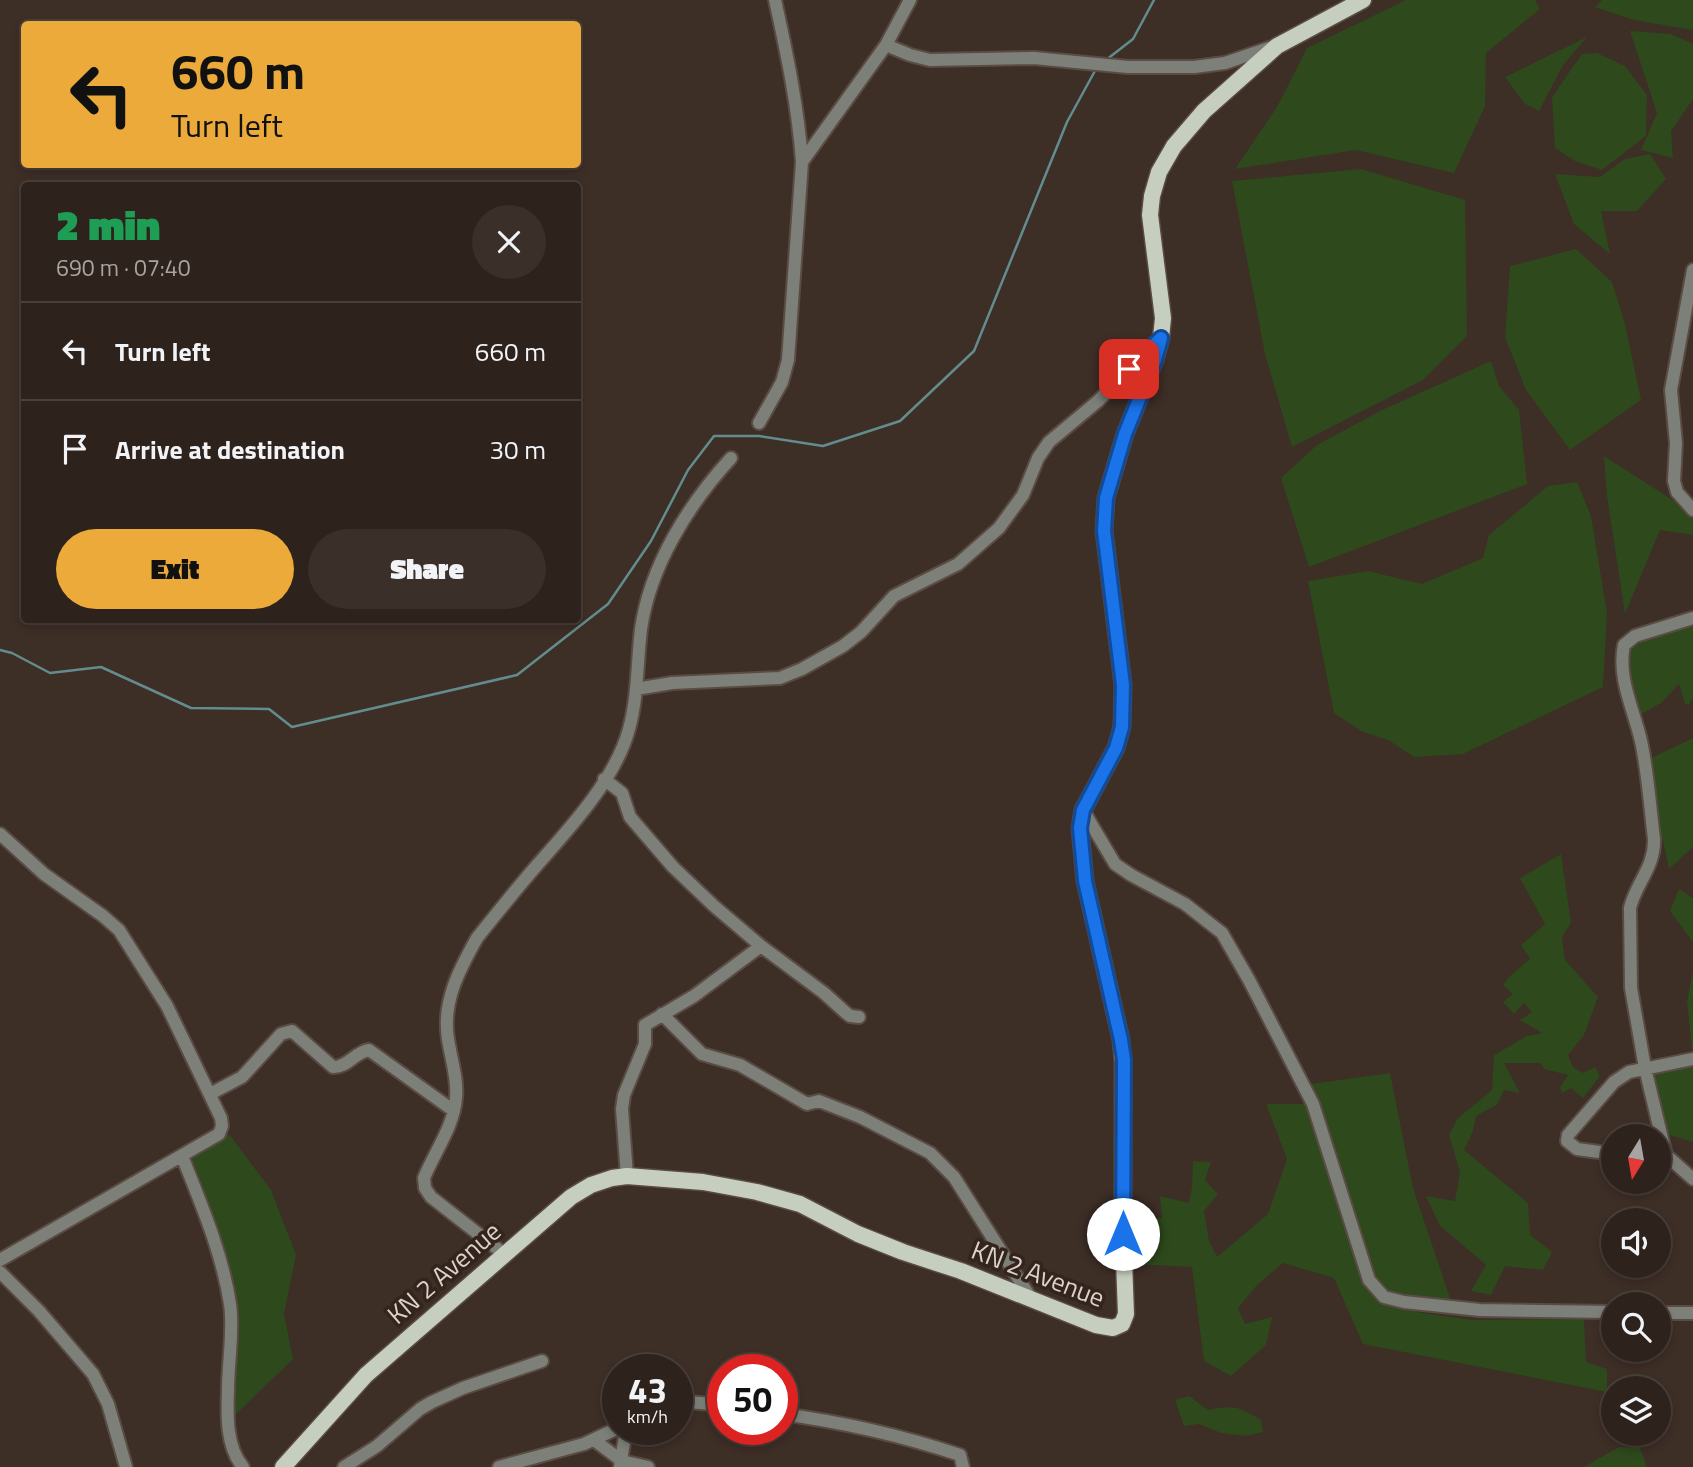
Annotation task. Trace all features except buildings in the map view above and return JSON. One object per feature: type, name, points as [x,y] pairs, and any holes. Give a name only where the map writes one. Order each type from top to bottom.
[{"type":"main road","name":"KN 2 Avenue","points":[[283,1467],[366,1375],[571,1196],[612,1178],[627,1176],[703,1182],[757,1192],[800,1204],[858,1234],[1030,1297],[1096,1325],[1113,1328],[1122,1324],[1126,1314],[1123,1234],[1124,1060],[1085,881],[1080,842],[1083,810],[1116,748],[1122,727],[1123,685],[1104,531],[1106,498],[1125,434],[1155,360],[1161,338],[1163,318],[1150,215],[1152,196],[1160,172],[1174,146],[1205,111],[1277,46],[1363,0]]},
{"type":"street","points":[[759,423],[782,382],[788,360],[802,162],[792,74],[775,0]]},
{"type":"street","points":[[802,162],[886,45],[910,0]]},
{"type":"street","points":[[886,45],[930,60],[1034,58],[1128,67],[1194,67],[1215,64],[1277,46]]},
{"type":"street","points":[[1693,270],[1671,390],[1676,443],[1674,481],[1677,492],[1693,510]]},
{"type":"street","points":[[636,689],[672,683],[780,678],[843,646],[861,632],[894,596],[958,564],[999,528],[1019,502],[1038,458],[1049,442],[1098,401],[1161,338]]},
{"type":"street","points":[[504,1254],[431,1197],[425,1188],[424,1178],[454,1111],[457,1087],[447,1037],[447,1003],[465,958],[477,938],[589,805],[612,769],[629,730],[641,631],[654,574],[712,479],[731,458]]},
{"type":"street","points":[[1657,1124],[1631,988],[1630,908],[1633,896],[1652,861],[1654,839],[1641,742],[1625,691],[1622,655],[1623,645],[1635,635],[1693,618]]},
{"type":"street","points":[[604,779],[622,793],[630,817],[673,867],[761,946],[850,1016],[859,1017]]},
{"type":"street","points":[[1083,810],[1115,864],[1185,904],[1222,933],[1250,980],[1313,1104],[1374,1289],[1384,1297],[1404,1301],[1480,1310],[1601,1312]]},
{"type":"street","points":[[0,834],[44,874],[120,930],[167,1006],[210,1094],[222,1126],[219,1134],[0,1260]]},
{"type":"street","points":[[627,1176],[621,1121],[624,1094],[645,1044],[645,1025],[694,996],[761,946]]},
{"type":"street","points":[[662,1014],[702,1054],[740,1065],[807,1104],[819,1101],[860,1117],[930,1153],[954,1177],[1030,1297]]},
{"type":"street","points":[[210,1094],[243,1077],[281,1034],[292,1031],[328,1063],[338,1068],[361,1051],[369,1050],[454,1111]]},
{"type":"street","points":[[1601,1152],[1577,1149],[1567,1141],[1569,1135],[1614,1082],[1629,1072],[1693,1059]]},
{"type":"street","points":[[182,1156],[218,1251],[230,1306],[227,1410],[232,1447],[243,1467]]},
{"type":"street","points":[[1671,1161],[1693,1179]]},
{"type":"street","points":[[0,1272],[39,1311],[93,1374],[108,1404],[126,1467]]},
{"type":"street","points":[[1671,1313],[1693,1313]]},
{"type":"street","points":[[344,1467],[377,1446],[432,1402],[463,1388],[542,1361]]},
{"type":"street","points":[[798,1416],[930,1445],[960,1455],[963,1467]]},
{"type":"street","points":[[499,1467],[602,1436]]},
{"type":"street","points":[[594,1440],[621,1464],[648,1467]]},
{"type":"street","points":[[621,1464],[624,1445]]},
{"type":"green space","points":[[1406,0],[1535,0],[1540,9],[1486,53],[1485,106],[1454,173],[1356,150],[1235,169],[1277,107],[1307,48]]},
{"type":"green space","points":[[1602,0],[1693,0],[1693,30],[1634,20],[1595,7]]},
{"type":"green space","points":[[1630,31],[1671,34],[1693,44],[1693,99],[1671,131],[1673,158],[1641,150],[1657,113]]},
{"type":"green space","points":[[1587,37],[1563,65],[1539,111],[1525,104],[1505,77]]},
{"type":"green space","points":[[1597,53],[1625,66],[1647,95],[1646,136],[1602,170],[1575,161],[1555,148],[1552,97],[1582,54]]},
{"type":"green space","points":[[1650,154],[1666,179],[1637,211],[1601,211],[1610,254],[1574,224],[1555,174],[1600,177],[1625,159]]},
{"type":"green space","points":[[1361,169],[1465,200],[1467,336],[1423,380],[1292,447],[1265,354],[1232,181]]},
{"type":"green space","points":[[1576,249],[1612,282],[1625,324],[1641,400],[1570,450],[1526,390],[1505,337],[1510,266]]},
{"type":"green space","points":[[1491,361],[1499,386],[1519,410],[1527,484],[1309,567],[1281,478],[1317,445],[1380,411]]},
{"type":"green space","points":[[1604,456],[1693,513],[1693,535],[1660,530],[1625,614],[1607,496]]},
{"type":"green space","points":[[1577,482],[1591,516],[1607,613],[1603,687],[1463,754],[1414,757],[1388,740],[1363,732],[1334,713],[1308,581],[1368,571],[1422,584],[1483,558],[1489,535],[1548,486]]},
{"type":"green space","points":[[1693,618],[1693,697],[1689,705],[1685,704],[1679,684],[1661,703],[1637,716],[1624,657],[1638,635]]},
{"type":"green space","points":[[1693,738],[1693,847],[1669,869],[1645,761]]},
{"type":"green space","points":[[1561,854],[1571,923],[1562,937],[1565,960],[1598,997],[1584,1035],[1568,1055],[1573,1067],[1583,1073],[1595,1067],[1600,1076],[1583,1098],[1571,1088],[1562,1093],[1560,1087],[1568,1075],[1544,1069],[1541,1063],[1504,1063],[1520,1093],[1504,1090],[1497,1105],[1476,1116],[1473,1131],[1464,1150],[1528,1203],[1530,1235],[1552,1252],[1543,1270],[1505,1266],[1491,1295],[1471,1291],[1486,1265],[1440,1226],[1426,1196],[1455,1201],[1460,1172],[1449,1135],[1458,1118],[1492,1090],[1494,1055],[1527,1036],[1542,1033],[1520,1020],[1532,1012],[1524,1003],[1514,1014],[1503,1002],[1513,994],[1503,985],[1530,959],[1521,945],[1545,924],[1520,878]]},
{"type":"green space","points":[[1679,889],[1693,898],[1693,942],[1670,911]]},
{"type":"green space","points":[[1693,971],[1693,1059],[1687,1001]]},
{"type":"green space","points":[[1693,1065],[1693,1142],[1671,1135],[1671,1124],[1661,1124],[1647,1075]]},
{"type":"green space","points":[[1390,1073],[1413,1188],[1453,1307],[1380,1292],[1417,1312],[1472,1320],[1584,1319],[1586,1362],[1607,1369],[1607,1376],[1601,1376],[1601,1391],[1363,1344],[1334,1278],[1283,1263],[1257,1285],[1238,1308],[1245,1324],[1272,1317],[1266,1345],[1231,1376],[1204,1361],[1192,1267],[1132,1264],[1131,1217],[1162,1218],[1160,1196],[1189,1203],[1193,1161],[1211,1162],[1205,1180],[1218,1194],[1204,1211],[1209,1241],[1217,1257],[1268,1214],[1287,1159],[1266,1104],[1311,1104],[1304,1085]]},
{"type":"green space","points":[[229,1134],[271,1190],[296,1255],[284,1314],[293,1359],[233,1417],[236,1307],[186,1156]]},
{"type":"green space","points":[[1189,1396],[1208,1410],[1230,1407],[1247,1412],[1261,1420],[1263,1432],[1246,1436],[1221,1433],[1199,1424],[1184,1426],[1175,1400]]},
{"type":"green space","points":[[1619,1447],[1640,1448],[1647,1467],[1584,1467]]},
{"type":"waterway","points":[[1106,60],[1133,39],[1154,0]]},
{"type":"waterway","points":[[0,650],[12,653],[50,673],[101,667],[191,708],[269,709],[292,727],[517,675],[608,604],[651,541],[688,470],[714,436],[759,436],[823,446],[900,421],[974,351],[1067,122],[1096,69]]},
{"type":"route","points":[[1123,1234],[1124,1060],[1085,881],[1080,828],[1083,810],[1116,748],[1122,727],[1123,685],[1104,531],[1106,498],[1125,434],[1155,360],[1161,338],[1129,369]]}]
